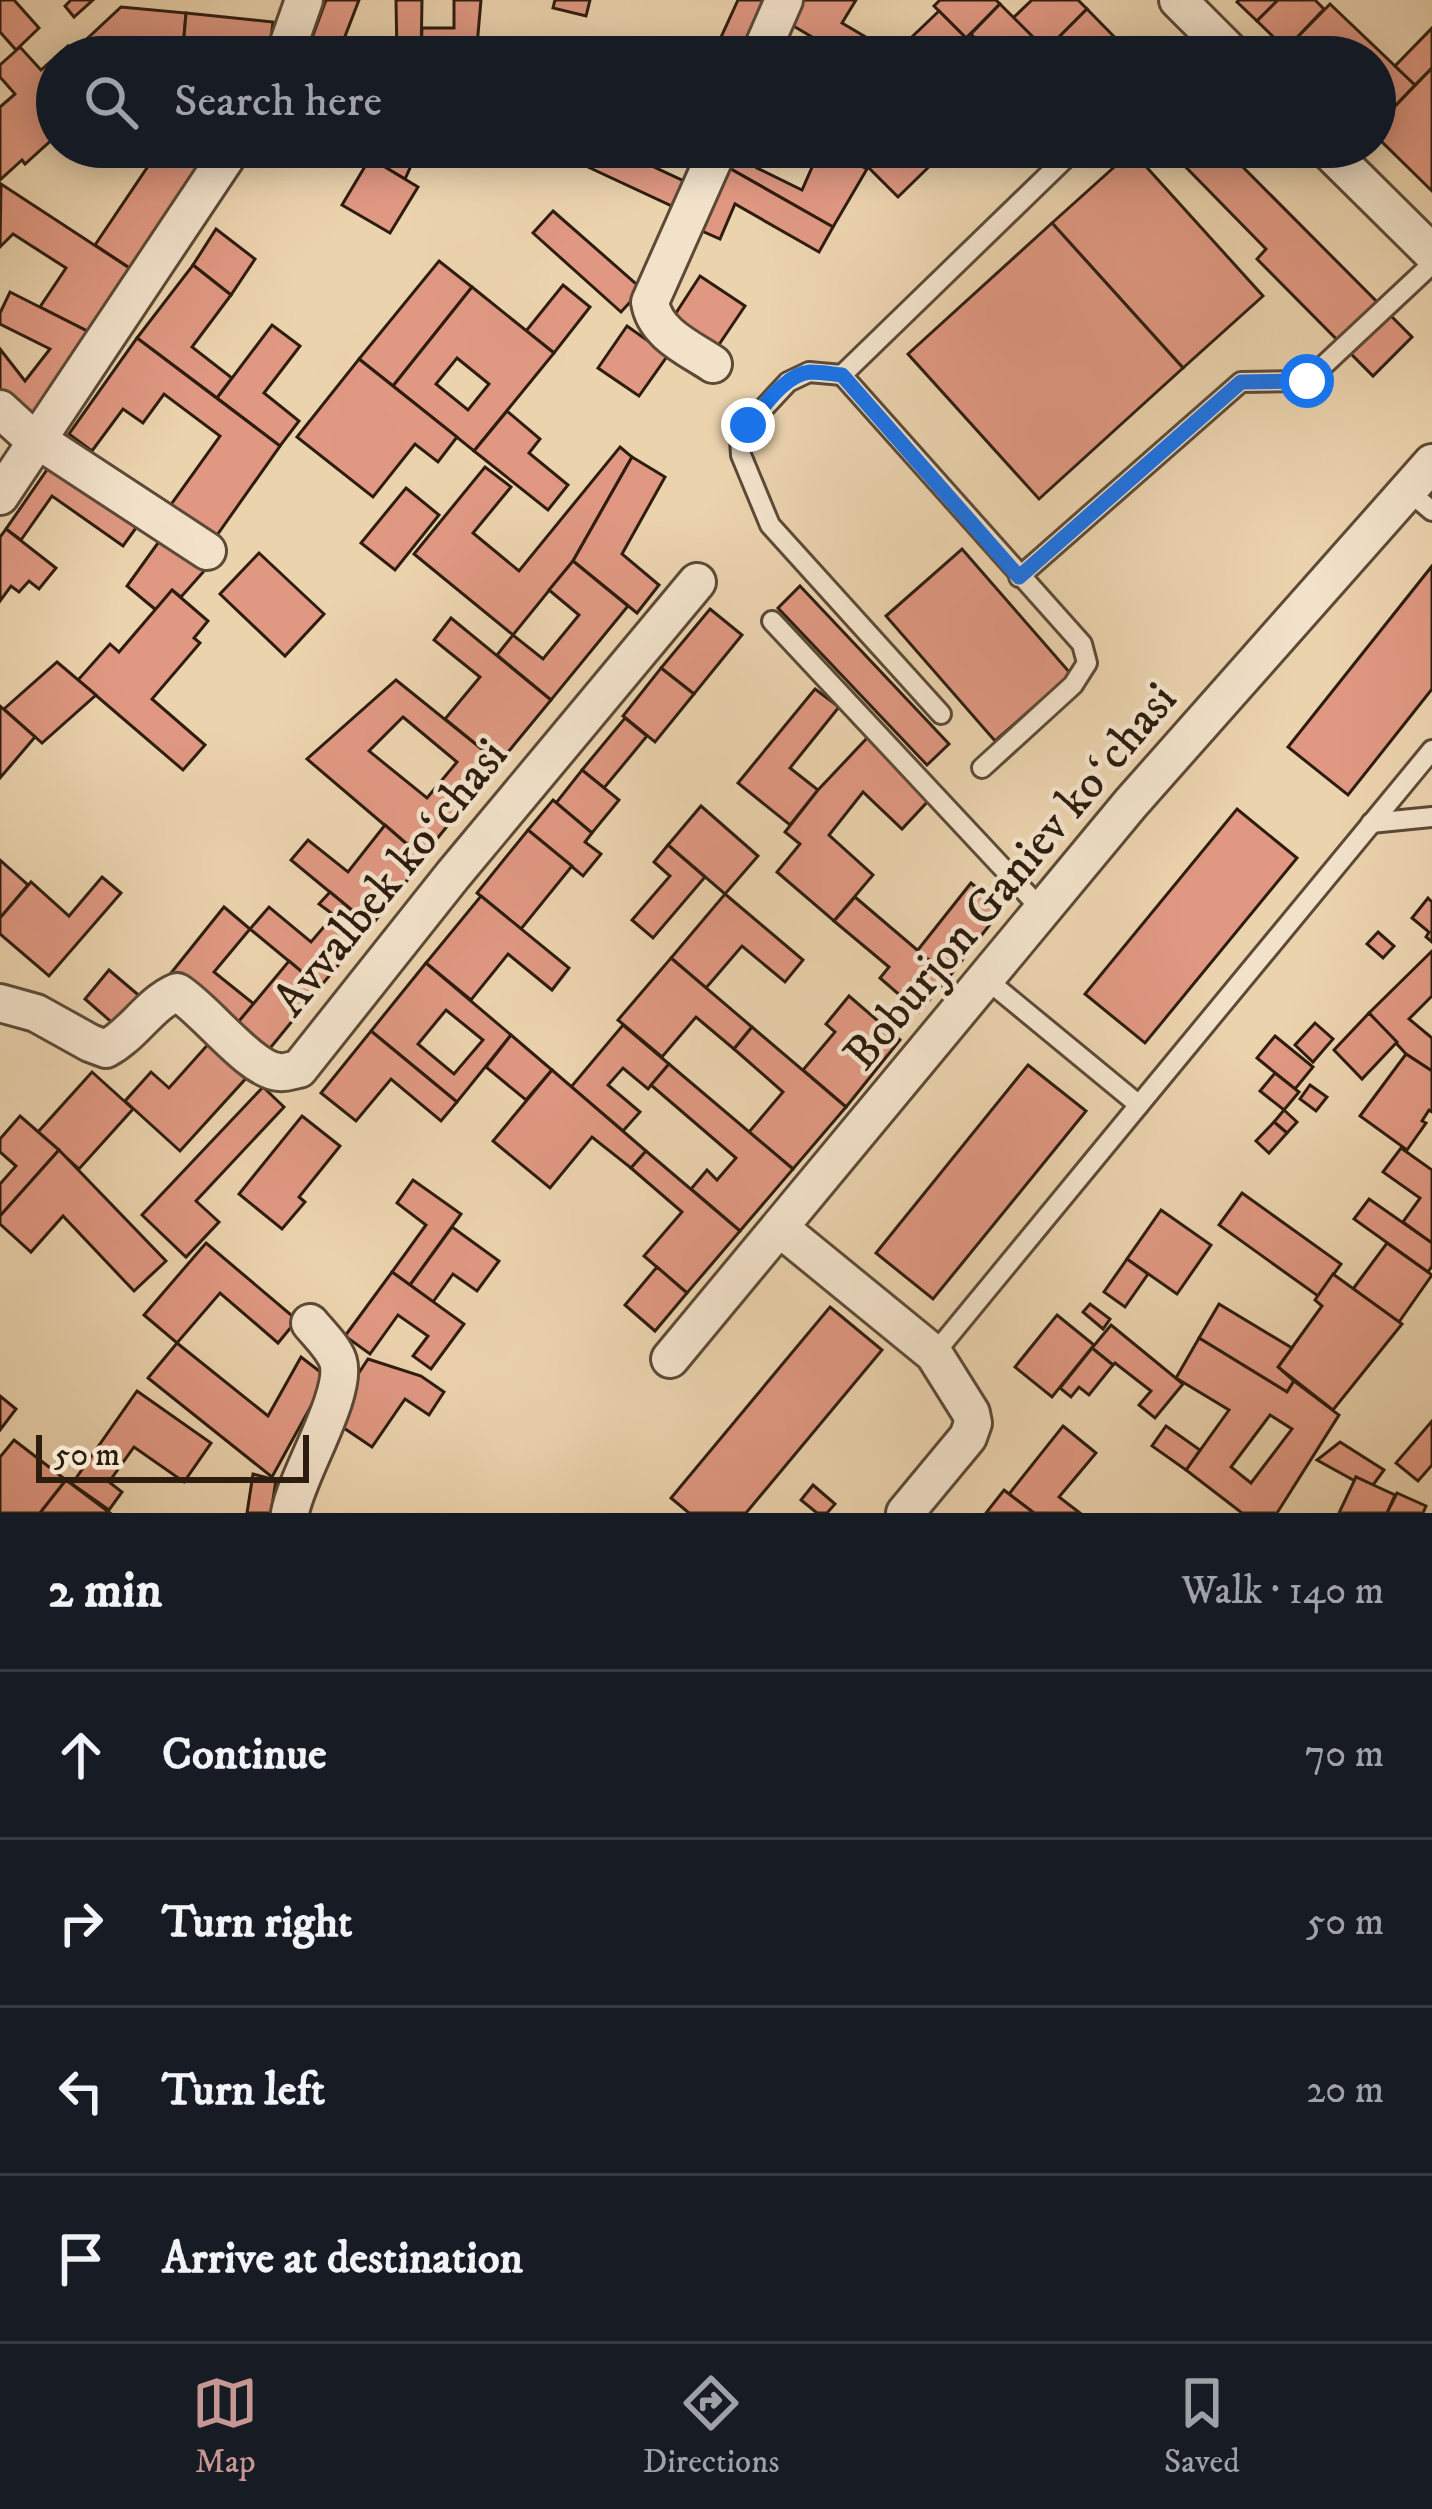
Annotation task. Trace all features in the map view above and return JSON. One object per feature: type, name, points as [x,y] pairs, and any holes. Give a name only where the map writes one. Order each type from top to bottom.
[{"type":"street","points":[[291,36],[304,0]]},
{"type":"street","points":[[768,36],[784,0]]},
{"type":"street","points":[[1178,0],[1214,36]]},
{"type":"street","points":[[0,496],[218,168]]},
{"type":"street","points":[[710,168],[650,302],[665,332],[713,364]]},
{"type":"street","points":[[1346,168],[1432,254]]},
{"type":"street","points":[[0,409],[23,430],[207,551]]},
{"type":"street","name":"Boburjon Ganiev koʻchasi","points":[[670,1359],[1131,802],[1419,500],[1432,463]]},
{"type":"street","name":"Avvalbek koʻchasi","points":[[0,1003],[36,1013],[106,1049],[123,1040],[163,998],[177,992],[254,1061],[277,1072],[299,1069],[453,874],[697,583]]},
{"type":"street","points":[[781,1229],[934,1354],[971,1413],[968,1437],[904,1513]]},
{"type":"street","points":[[290,1513],[340,1374],[337,1357],[310,1323]]},
{"type":"lane","points":[[842,375],[1055,168]]},
{"type":"lane","points":[[1019,577],[1241,382],[1307,381],[1432,264]]},
{"type":"lane","points":[[941,714],[770,525],[740,455],[740,439],[748,425],[788,382],[808,372],[842,375],[1082,644],[1088,663],[1073,685],[982,768]]},
{"type":"lane","points":[[772,621],[1042,910]]},
{"type":"lane","points":[[934,1354],[1432,750]]},
{"type":"lane","points":[[1371,823],[1432,817]]},
{"type":"lane","points":[[986,979],[1139,1105]]},
{"type":"building","points":[[0,0],[14,0],[39,28],[16,50],[0,32]]},
{"type":"building","points":[[71,0],[93,0],[74,17],[65,6]]},
{"type":"building","points":[[326,0],[359,0],[345,36],[313,36]]},
{"type":"building","points":[[396,0],[422,0],[421,36],[397,36]]},
{"type":"building","points":[[454,0],[481,0],[478,36],[422,36],[422,28],[454,28]]},
{"type":"building","points":[[555,0],[590,0],[586,16],[553,8]]},
{"type":"building","points":[[738,0],[771,0],[754,36],[722,36]]},
{"type":"building","points":[[804,0],[856,0],[842,23],[864,36],[810,36],[790,24]]},
{"type":"building","points":[[940,0],[996,0],[1000,4],[968,36],[934,6]]},
{"type":"building","points":[[1032,0],[1078,0],[1087,9],[1060,36],[1032,36],[1013,18]]},
{"type":"building","points":[[1239,0],[1278,0],[1257,21]]},
{"type":"building","points":[[1278,0],[1315,0],[1324,9],[1298,36],[1273,36],[1257,21]]},
{"type":"building","points":[[1000,4],[1032,36],[973,36]]},
{"type":"building","points":[[1330,4],[1364,36],[1299,36]]},
{"type":"building","points":[[121,7],[186,13],[184,36],[90,36]]},
{"type":"building","points":[[1087,9],[1113,36],[1060,36]]},
{"type":"building","points":[[939,11],[964,36],[913,36]]},
{"type":"building","points":[[186,13],[273,22],[271,36],[184,36]]},
{"type":"building","points":[[1432,28],[1432,68],[1415,85],[1396,65]]},
{"type":"building","points":[[20,47],[36,65],[36,154],[0,180],[0,107],[15,94],[0,77],[0,65]]},
{"type":"building","points":[[1396,67],[1415,85],[1396,105]]},
{"type":"building","points":[[1432,68],[1432,191],[1396,156],[1396,105]]},
{"type":"building","points":[[147,168],[207,168],[137,273],[95,245]]},
{"type":"building","points":[[364,168],[387,168],[418,187],[390,233],[342,205]]},
{"type":"building","points":[[386,168],[410,168],[405,179]]},
{"type":"building","points":[[590,168],[656,168],[686,182],[674,207]]},
{"type":"building","points":[[720,168],[729,168],[833,227],[819,252],[735,204],[720,239],[693,227]]},
{"type":"building","points":[[729,168],[757,168],[802,190],[812,168],[867,169],[833,227]]},
{"type":"building","points":[[869,168],[928,168],[898,197]]},
{"type":"building","points":[[1113,168],[1147,168],[1263,296],[1183,368],[1052,223]]},
{"type":"building","points":[[1187,168],[1244,168],[1412,337],[1373,376],[1257,259],[1266,249]]},
{"type":"building","points":[[1,184],[137,273],[95,335],[40,307],[66,268],[13,234],[0,247]]},
{"type":"building","points":[[553,211],[642,289],[621,312],[533,233]]},
{"type":"building","points":[[1052,223],[1183,368],[1039,499],[908,354]]},
{"type":"building","points":[[216,229],[255,259],[231,295],[193,265]]},
{"type":"building","points":[[439,261],[472,287],[393,386],[359,359]]},
{"type":"building","points":[[193,265],[231,295],[192,347],[232,378],[217,398],[137,338]]},
{"type":"building","points":[[700,276],[745,306],[718,346],[674,316]]},
{"type":"building","points":[[563,285],[590,307],[554,353],[526,331]]},
{"type":"building","points":[[472,287],[554,353],[474,451],[393,386]],"holes":[[[457,358],[489,384],[468,410],[436,384]]]},
{"type":"building","points":[[10,292],[95,335],[28,424],[0,395],[0,349],[25,381],[50,349],[0,324]]},
{"type":"building","points":[[272,325],[300,346],[264,393],[299,421],[280,446],[217,398]]},
{"type":"building","points":[[627,326],[668,355],[639,396],[598,368]]},
{"type":"building","points":[[137,338],[280,446],[215,538],[170,506],[220,436],[164,394],[143,423],[123,409],[92,451],[69,434]]},
{"type":"building","points":[[359,359],[457,437],[438,462],[415,444],[373,497],[297,437]]},
{"type":"building","points":[[507,411],[540,439],[529,453],[568,485],[548,510],[474,451]]},
{"type":"building","points":[[620,447],[632,457],[573,561],[513,635],[414,554],[485,467],[511,487],[473,533],[519,571]]},
{"type":"building","points":[[632,457],[665,477],[622,554],[659,585],[637,613],[573,561]]},
{"type":"building","points":[[53,461],[141,521],[123,546],[52,496],[21,540],[6,529]]},
{"type":"building","points":[[406,488],[439,515],[395,570],[361,543]]},
{"type":"building","points":[[6,529],[56,568],[39,589],[29,581],[19,592],[11,586],[0,601],[0,537]]},
{"type":"building","points":[[163,536],[205,570],[181,597],[172,590],[156,610],[127,586]]},
{"type":"building","points":[[962,549],[1071,674],[995,741],[886,616]]},
{"type":"building","points":[[259,553],[324,614],[285,656],[220,594]]},
{"type":"building","points":[[573,561],[628,606],[551,700],[497,655],[513,635],[543,659],[579,615],[549,590]]},
{"type":"building","points":[[1432,566],[1432,689],[1348,795],[1288,747]]},
{"type":"building","points":[[800,586],[949,744],[927,765],[778,608]]},
{"type":"building","points":[[172,590],[208,621],[194,638],[200,643],[152,699],[205,745],[183,770],[78,680],[110,644],[119,652]]},
{"type":"building","points":[[710,609],[742,635],[694,694],[661,668]]},
{"type":"building","points":[[451,618],[551,700],[499,763],[445,719],[480,677],[434,640]]},
{"type":"building","points":[[57,662],[96,695],[42,743],[4,709]]},
{"type":"building","points":[[661,668],[694,694],[655,742],[623,716]]},
{"type":"building","points":[[396,680],[499,763],[422,857],[307,759]],"holes":[[[403,717],[457,762],[427,798],[369,751]]]},
{"type":"building","points":[[815,689],[839,707],[790,768],[818,790],[790,825],[738,783]]},
{"type":"building","points":[[0,706],[35,737],[0,778]]},
{"type":"building","points":[[625,718],[647,736],[604,788],[582,770]]},
{"type":"building","points":[[869,736],[931,798],[902,829],[863,792],[829,835],[873,875],[834,921],[777,872],[800,844],[785,832]]},
{"type":"building","points":[[582,770],[619,800],[592,833],[556,803]]},
{"type":"building","points":[[553,800],[592,833],[585,842],[601,854],[583,876],[528,830]]},
{"type":"building","points":[[701,806],[758,856],[725,894],[668,845]]},
{"type":"building","points":[[1237,809],[1297,858],[1145,1043],[1085,994]]},
{"type":"building","points":[[385,825],[424,859],[371,926],[291,860],[308,840],[348,872]]},
{"type":"building","points":[[528,830],[572,866],[521,929],[477,893]]},
{"type":"building","points":[[668,845],[705,877],[653,938],[632,920],[670,876],[654,862]]},
{"type":"building","points":[[0,860],[28,885],[0,918]]},
{"type":"building","points":[[102,877],[121,893],[49,976],[0,934],[0,918],[31,882],[69,916]]},
{"type":"building","points":[[971,883],[1002,909],[949,977],[917,951]]},
{"type":"building","points":[[330,892],[371,926],[320,987],[250,929],[269,907],[311,942],[334,915],[319,904]]},
{"type":"building","points":[[725,894],[803,960],[785,982],[742,946],[706,988],[671,958]]},
{"type":"building","points":[[481,896],[569,968],[552,990],[508,954],[471,1000],[426,963]]},
{"type":"building","points":[[855,897],[949,977],[919,1012],[880,978],[889,967],[834,921]]},
{"type":"building","points":[[1428,898],[1432,902],[1432,942],[1426,937],[1429,932],[1412,918]]},
{"type":"building","points":[[224,907],[250,929],[214,972],[254,1004],[235,1026],[171,973]]},
{"type":"building","points":[[1378,932],[1394,946],[1383,958],[1367,944]]},
{"type":"building","points":[[1432,951],[1432,996],[1409,1019],[1432,1038],[1432,1071],[1406,1054],[1369,1013]]},
{"type":"building","points":[[671,958],[752,1027],[734,1049],[696,1017],[662,1057],[618,1020]]},
{"type":"building","points":[[289,961],[320,987],[267,1052],[235,1026]]},
{"type":"building","points":[[426,963],[511,1035],[457,1102],[371,1031]],"holes":[[[446,1010],[483,1040],[454,1074],[418,1044]]]},
{"type":"building","points":[[109,970],[149,1004],[124,1033],[85,999]]},
{"type":"building","points":[[849,996],[900,1040],[846,1107],[803,1070],[835,1032],[826,1024]]},
{"type":"building","points":[[1369,1013],[1397,1042],[1362,1079],[1334,1050]]},
{"type":"building","points":[[1315,1023],[1333,1039],[1313,1062],[1295,1045]]},
{"type":"building","points":[[623,1025],[669,1064],[648,1089],[623,1068],[608,1085],[640,1112],[623,1131],[571,1087]]},
{"type":"building","points":[[752,1027],[846,1107],[793,1169],[749,1132],[783,1092],[734,1049]]},
{"type":"building","points":[[371,1031],[457,1102],[441,1121],[391,1079],[356,1121],[321,1093]]},
{"type":"building","points":[[511,1035],[552,1070],[526,1100],[486,1067]]},
{"type":"building","points":[[1275,1036],[1313,1067],[1295,1089],[1257,1058]]},
{"type":"building","points":[[211,1041],[249,1075],[180,1151],[125,1101],[151,1072],[169,1088]]},
{"type":"building","points":[[1406,1054],[1432,1071],[1432,1112],[1429,1110],[1422,1121],[1426,1123],[1407,1150],[1360,1116]]},
{"type":"building","points":[[669,1064],[793,1169],[740,1231],[691,1189],[707,1170],[717,1180],[736,1158],[651,1085]]},
{"type":"building","points":[[1028,1065],[1086,1111],[933,1299],[876,1253]]},
{"type":"building","points":[[552,1070],[646,1151],[631,1168],[592,1137],[550,1188],[493,1141]]},
{"type":"building","points":[[92,1072],[133,1109],[79,1169],[38,1132]]},
{"type":"building","points":[[1275,1073],[1299,1092],[1284,1110],[1260,1091]]},
{"type":"building","points":[[1310,1085],[1327,1097],[1316,1111],[1300,1099]]},
{"type":"building","points":[[263,1087],[284,1107],[196,1201],[219,1222],[186,1257],[142,1215]]},
{"type":"building","points":[[1284,1110],[1297,1122],[1287,1133],[1274,1122]]},
{"type":"building","points":[[20,1116],[59,1150],[0,1216],[0,1184],[16,1166],[0,1152],[0,1139]]},
{"type":"building","points":[[302,1116],[340,1146],[299,1197],[305,1202],[282,1229],[239,1194]]},
{"type":"building","points":[[1274,1122],[1287,1133],[1269,1153],[1256,1141]]},
{"type":"building","points":[[1401,1148],[1432,1170],[1432,1243],[1403,1222],[1420,1198],[1383,1172]]},
{"type":"building","points":[[59,1150],[166,1261],[134,1291],[63,1216],[31,1252],[0,1224],[0,1216]]},
{"type":"building","points":[[646,1151],[740,1231],[687,1293],[644,1256],[682,1212],[631,1168]]},
{"type":"building","points":[[413,1180],[461,1214],[410,1285],[392,1272],[426,1225],[397,1203]]},
{"type":"building","points":[[1242,1193],[1341,1264],[1318,1296],[1219,1225]]},
{"type":"building","points":[[1369,1199],[1432,1243],[1428,1272],[1354,1219]]},
{"type":"building","points":[[1161,1210],[1211,1245],[1177,1294],[1127,1259]]},
{"type":"building","points":[[452,1227],[499,1261],[477,1291],[453,1274],[433,1302],[410,1285]]},
{"type":"building","points":[[206,1243],[297,1320],[278,1343],[220,1293],[177,1343],[144,1315]]},
{"type":"building","points":[[1387,1243],[1432,1275],[1399,1322],[1353,1289]]},
{"type":"building","points":[[1127,1259],[1148,1274],[1125,1307],[1104,1292]]},
{"type":"building","points":[[657,1267],[687,1293],[655,1331],[625,1305]]},
{"type":"building","points":[[392,1272],[464,1324],[431,1369],[413,1356],[428,1336],[398,1315],[370,1354],[345,1336]]},
{"type":"building","points":[[1333,1274],[1402,1324],[1333,1410],[1278,1367],[1322,1306],[1315,1300]]},
{"type":"building","points":[[1090,1304],[1110,1319],[1103,1329],[1083,1312]]},
{"type":"building","points":[[1219,1304],[1292,1348],[1278,1367],[1294,1381],[1287,1392],[1199,1338]]},
{"type":"building","points":[[830,1307],[882,1350],[746,1513],[689,1513],[671,1498]]},
{"type":"building","points":[[1057,1315],[1094,1345],[1052,1397],[1015,1367]]},
{"type":"building","points":[[1111,1325],[1183,1384],[1155,1418],[1139,1405],[1151,1391],[1092,1348]]},
{"type":"building","points":[[1199,1338],[1287,1392],[1294,1381],[1339,1415],[1277,1513],[1242,1513],[1186,1470],[1229,1410],[1176,1378]],"holes":[[[1270,1415],[1292,1429],[1251,1483],[1231,1467]]]},
{"type":"building","points":[[177,1343],[268,1416],[301,1357],[327,1377],[272,1477],[148,1378]]},
{"type":"building","points":[[1092,1348],[1113,1365],[1089,1395],[1079,1387],[1071,1397],[1060,1388]]},
{"type":"building","points":[[368,1359],[421,1376],[444,1392],[429,1415],[405,1399],[372,1447],[329,1418]]},
{"type":"building","points":[[137,1391],[211,1443],[184,1482],[134,1447],[109,1482],[122,1492],[109,1510],[72,1484]]},
{"type":"building","points":[[0,1396],[16,1409],[0,1430]]},
{"type":"building","points":[[1432,1421],[1432,1465],[1418,1481],[1396,1463]]},
{"type":"building","points":[[1063,1426],[1096,1453],[1059,1497],[1080,1513],[1034,1513],[1009,1494]]},
{"type":"building","points":[[1166,1426],[1200,1450],[1186,1470],[1152,1446]]},
{"type":"building","points":[[14,1440],[66,1480],[40,1513],[0,1513],[0,1457]]},
{"type":"building","points":[[1340,1442],[1384,1470],[1373,1485],[1356,1477],[1355,1481],[1317,1460]]},
{"type":"building","points":[[253,1474],[276,1480],[271,1513],[247,1513]]},
{"type":"building","points":[[1356,1477],[1395,1495],[1387,1513],[1339,1513]]},
{"type":"building","points":[[66,1480],[110,1513],[40,1513]]},
{"type":"building","points":[[813,1485],[835,1504],[827,1513],[817,1513],[801,1500]]},
{"type":"building","points":[[1004,1490],[1009,1494],[1034,1513],[986,1513]]},
{"type":"building","points":[[1397,1493],[1426,1506],[1423,1513],[1387,1513]]},
{"type":"route","points":[[748,425],[799,375],[842,375],[1019,577],[1241,382],[1307,381]]}]
